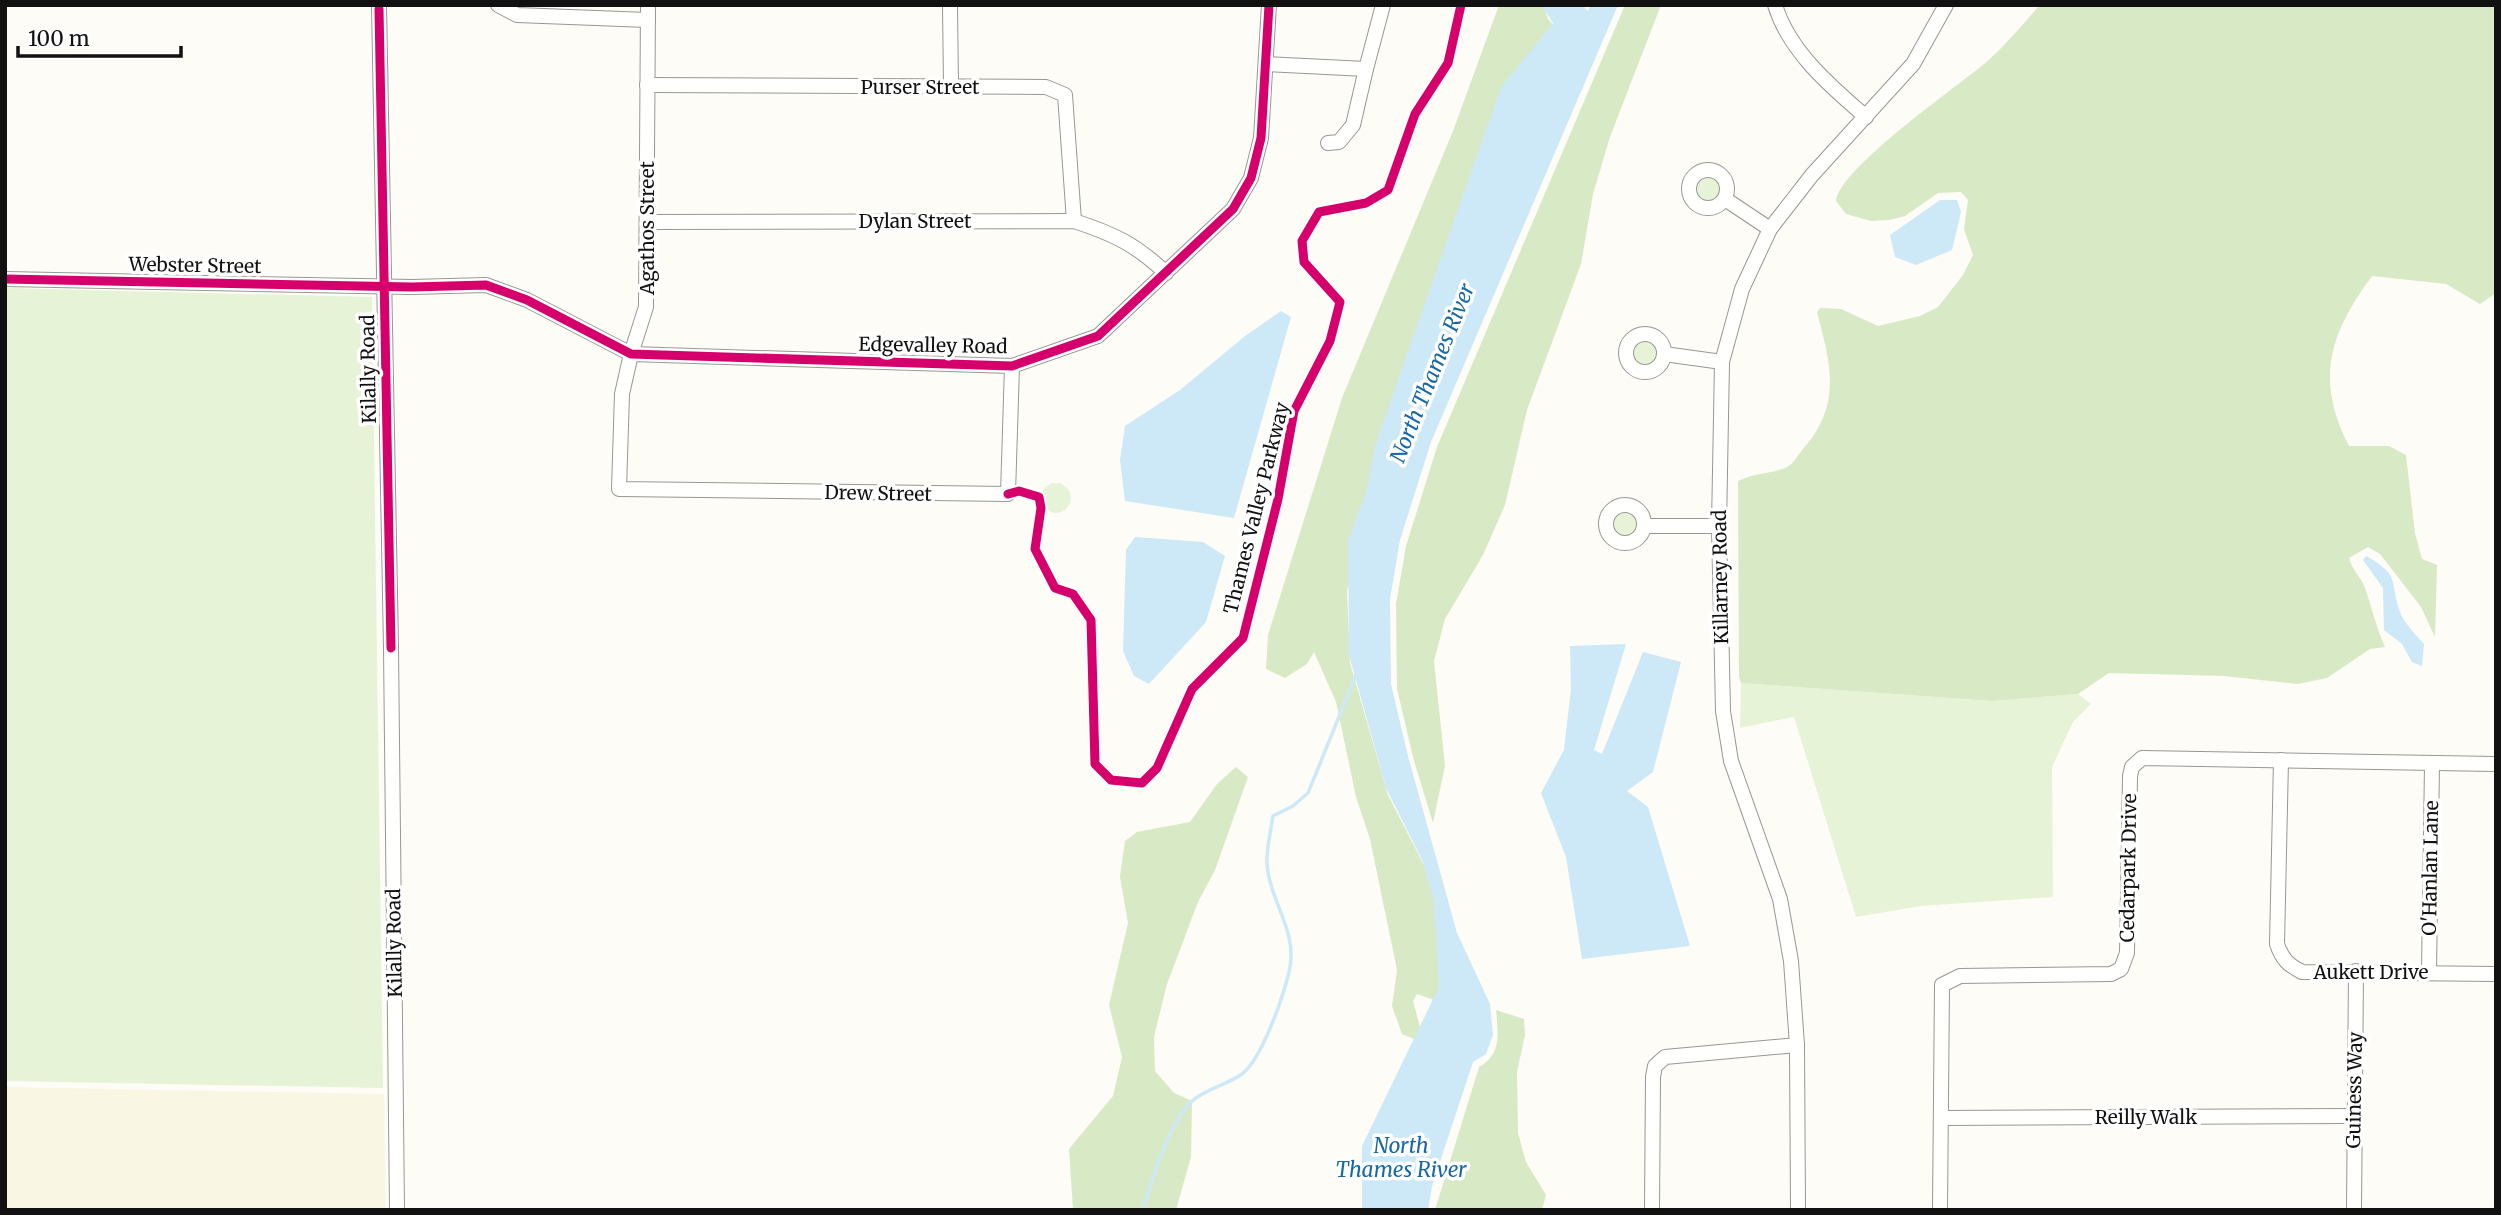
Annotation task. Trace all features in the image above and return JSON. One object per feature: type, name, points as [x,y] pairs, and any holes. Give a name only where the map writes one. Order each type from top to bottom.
[{"type":"street","name":"Kilally Road","points":[[379,5],[397,1210]]},
{"type":"street","points":[[498,5],[517,15],[648,13]]},
{"type":"street","points":[[950,5],[951,87]]},
{"type":"street","name":"Edgevalley Road","points":[[384,286],[486,285],[527,300],[631,354],[1012,366],[1098,336],[1233,209],[1251,178],[1261,138],[1269,5]]},
{"type":"street","points":[[1328,143],[1339,142],[1353,125],[1383,5]]},
{"type":"street","points":[[1775,5],[1782,29],[1807,60],[1866,117]]},
{"type":"street","name":"Killarney Road","points":[[1798,1210],[1797,1045],[1791,961],[1780,899],[1731,761],[1723,711],[1719,526],[1721,362],[1742,289],[1770,229],[1812,175],[1913,64],[1947,5]]},
{"type":"street","name":"Agathos Street","points":[[619,489],[622,394],[646,307],[648,13]]},
{"type":"street","points":[[1267,64],[1366,69]]},
{"type":"street","name":"Purser Street","points":[[647,85],[1046,87],[1065,95],[1074,221]]},
{"type":"street","points":[[1725,199],[1770,229]]},
{"type":"street","name":"Dylan Street","points":[[648,222],[1074,221],[1113,234],[1139,248],[1166,273]]},
{"type":"street","name":"Webster Street","points":[[5,279],[384,286]]},
{"type":"street","points":[[1664,355],[1721,362]]},
{"type":"street","name":"Drew Street","points":[[619,489],[1008,494],[1012,366]]},
{"type":"street","points":[[1644,526],[1719,526]]},
{"type":"street","name":"Cedarpark Drive","points":[[1940,1210],[1942,985],[1960,976],[2110,974],[2121,969],[2127,953],[2132,767],[2142,758],[2496,764]]},
{"type":"street","name":"Aukett Drive","points":[[2281,760],[2277,944],[2281,957],[2290,967],[2302,972],[2496,974]]},
{"type":"street","name":"O'Hanlan Lane","points":[[2429,972],[2432,764]]},
{"type":"street","name":"Guiness Way","points":[[2354,1210],[2352,1116],[2356,971]]},
{"type":"street","points":[[1652,1210],[1653,1077],[1656,1066],[1665,1057],[1797,1045]]},
{"type":"street","name":"Reilly Walk","points":[[1941,1118],[2352,1116]]},
{"type":"shaded area","points":[[5,1087],[384,1094],[386,1210],[5,1210]]},
{"type":"green space","points":[[1499,5],[1543,5],[1548,19],[1557,29],[1347,590],[1350,663],[1388,795],[1426,869],[1436,908],[1442,991],[1434,1000],[1417,994],[1413,1001],[1422,1035],[1419,1041],[1402,1034],[1392,1006],[1397,970],[1370,839],[1356,797],[1336,702],[1314,652],[1307,664],[1285,678],[1266,669],[1268,635],[1342,398],[1453,131]]},
{"type":"green space","points":[[1625,5],[1661,5],[1610,137],[1593,194],[1581,264],[1527,410],[1505,505],[1483,555],[1445,619],[1434,661],[1445,766],[1433,823],[1414,761],[1397,689],[1396,604],[1406,546],[1437,447]]},
{"type":"green space","points":[[2040,5],[2496,5],[2496,293],[2480,304],[2446,284],[2372,276],[2345,318],[2332,358],[2330,378],[2338,422],[2349,446],[2389,446],[2406,455],[2415,533],[2422,559],[2437,565],[2435,637],[2421,607],[2380,554],[2368,547],[2349,558],[2365,588],[2385,647],[2370,649],[2327,678],[2298,684],[2224,676],[2109,673],[2078,694],[1992,701],[1741,683],[1738,481],[1788,467],[1815,433],[1824,416],[1830,384],[1829,367],[1817,312],[1820,308],[1841,309],[1878,326],[1920,316],[1938,307],[1963,275],[1973,255],[1964,229],[1968,200],[1961,192],[1938,193],[1905,216],[1871,221],[1846,214],[1836,201],[1842,187],[1876,150],[1992,57]]},
{"type":"green space","points":[[1709,176],[1718,180],[1722,189],[1718,198],[1709,202],[1700,198],[1696,189],[1700,180]]},
{"type":"green space","points":[[5,288],[372,297],[383,1088],[5,1081]]},
{"type":"green space","points":[[1645,340],[1654,344],[1658,353],[1654,362],[1645,366],[1636,362],[1632,353],[1636,344]]},
{"type":"green space","points":[[1056,483],[1066,488],[1071,498],[1066,508],[1056,513],[1046,508],[1041,498],[1046,488]]},
{"type":"green space","points":[[1625,511],[1634,515],[1638,524],[1634,533],[1625,537],[1616,533],[1612,524],[1616,515]]},
{"type":"green space","points":[[1741,683],[1992,701],[2078,694],[2091,704],[2073,722],[2052,767],[2053,897],[1921,906],[1856,917],[1794,717],[1740,728]]},
{"type":"green space","points":[[1236,767],[1248,777],[1215,870],[1198,902],[1167,984],[1154,1037],[1155,1071],[1174,1093],[1192,1101],[1191,1157],[1176,1210],[1073,1210],[1069,1149],[1113,1096],[1122,1057],[1109,1005],[1128,923],[1120,877],[1125,841],[1137,832],[1190,822],[1217,784]]},
{"type":"green space","points":[[1496,1010],[1524,1019],[1525,1035],[1517,1072],[1518,1133],[1526,1162],[1546,1195],[1542,1210],[1435,1210],[1479,1067],[1495,1050],[1498,1035]]},
{"type":"water","name":"North Thames River","points":[[1541,5],[1582,5],[1588,11],[1590,5],[1618,5],[1431,442],[1400,540],[1390,599],[1391,684],[1408,756],[1457,933],[1490,1004],[1493,1035],[1486,1054],[1473,1062],[1432,1186],[1428,1210],[1362,1210],[1362,1146],[1439,987],[1434,902],[1423,862],[1386,788],[1349,655],[1348,541],[1366,492],[1376,442],[1501,87],[1553,23]]},
{"type":"water","points":[[1940,200],[1957,200],[1961,212],[1952,250],[1916,265],[1895,257],[1890,235]]},
{"type":"water","points":[[1281,311],[1291,317],[1234,518],[1125,501],[1120,460],[1125,426],[1180,390],[1245,336]]},
{"type":"water","points":[[1135,537],[1203,542],[1225,556],[1206,622],[1149,684],[1134,676],[1123,651],[1126,550]]},
{"type":"water","points":[[2366,556],[2385,569],[2392,579],[2402,616],[2424,644],[2422,666],[2412,662],[2402,644],[2384,630],[2383,588],[2363,560]]},
{"type":"water","points":[[1626,644],[1594,750],[1602,754],[1643,652],[1681,662],[1653,772],[1627,791],[1648,807],[1690,946],[1582,959],[1566,857],[1541,793],[1564,750],[1571,689],[1570,646]]},
{"type":"waterway","points":[[1143,1210],[1162,1153],[1183,1112],[1196,1098],[1242,1074],[1257,1055],[1271,1027],[1286,983],[1291,957],[1287,931],[1273,892],[1267,864],[1273,816],[1293,806],[1308,793],[1356,675]]},
{"type":"cycle path","points":[[5,279],[412,287],[486,285],[527,300],[631,354],[1012,366],[1098,336],[1233,209],[1251,178],[1261,138],[1269,5]]},
{"type":"cycle path","name":"Thames Valley Parkway","points":[[1008,494],[1019,491],[1039,497],[1041,508],[1035,549],[1055,588],[1073,594],[1091,620],[1095,764],[1111,780],[1142,783],[1157,768],[1192,689],[1243,638],[1278,499],[1294,411],[1330,341],[1340,302],[1304,262],[1302,241],[1319,212],[1366,203],[1388,190],[1415,114],[1448,63],[1461,5]]},
{"type":"cycle path","points":[[379,9],[391,648]]}]
